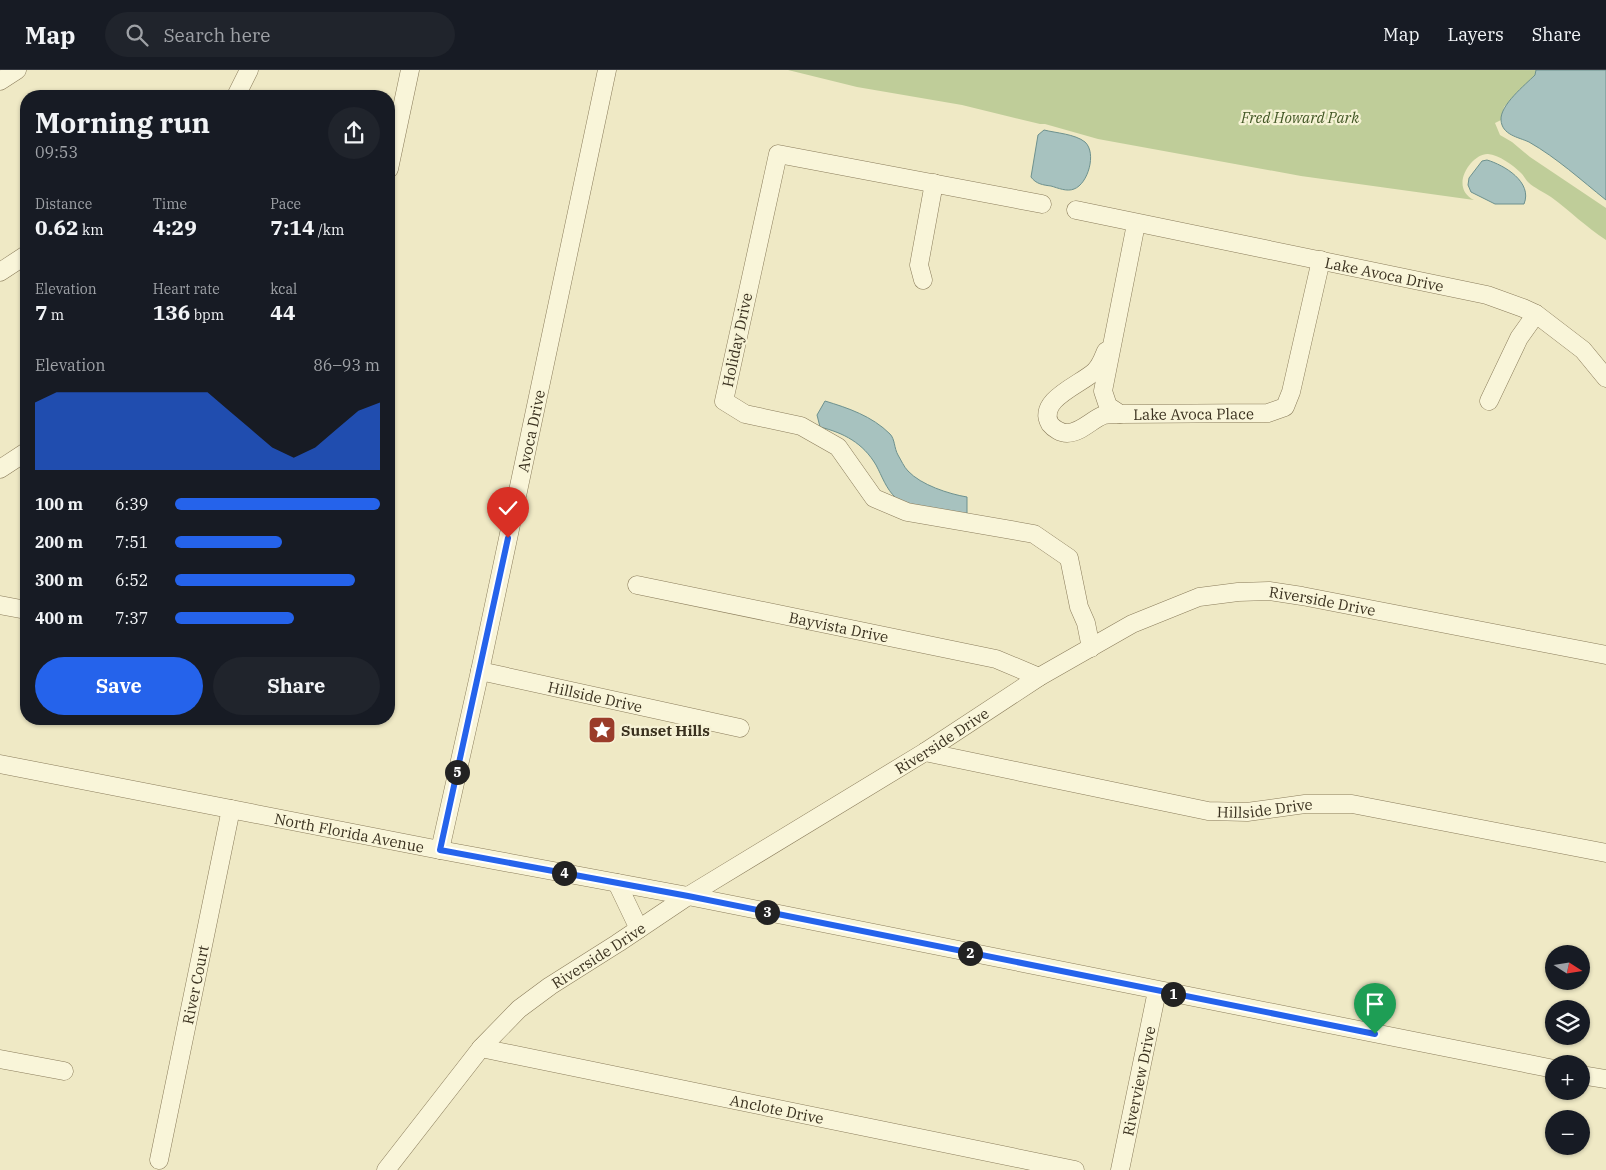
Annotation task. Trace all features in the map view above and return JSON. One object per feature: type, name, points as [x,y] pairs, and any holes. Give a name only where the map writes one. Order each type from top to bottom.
[{"type":"street","points":[[0,81],[17,70]]},
{"type":"street","points":[[239,90],[248,70]]},
{"type":"street","points":[[395,141],[410,70]]},
{"type":"street","name":"Avoca Drive","points":[[440,850],[480,672],[607,70]]},
{"type":"street","name":"Holiday Drive","points":[[1042,204],[778,154],[724,401],[745,414],[801,426],[838,447],[874,498],[907,512],[1034,534],[1069,558],[1079,607],[1086,623],[1091,648]]},
{"type":"street","points":[[923,280],[919,265],[934,183]]},
{"type":"street","points":[[1076,210],[1136,224]]},
{"type":"street","name":"Lake Avoca Drive","points":[[1136,224],[1487,295],[1536,314],[1582,350],[1606,378]]},
{"type":"street","name":"Lake Avoca Place","points":[[1136,224],[1104,390],[1104,398],[1108,406],[1120,414],[1268,413],[1285,407],[1291,392],[1321,260]]},
{"type":"street","points":[[0,272],[20,259]]},
{"type":"street","points":[[1489,401],[1519,338],[1536,314]]},
{"type":"street","points":[[1114,334],[1101,363],[1089,376],[1055,398],[1049,407],[1048,414],[1050,423],[1054,428],[1067,433],[1074,432],[1103,416],[1120,414]]},
{"type":"street","points":[[0,469],[20,456]]},
{"type":"street","name":"Bayvista Drive","points":[[637,585],[996,659],[1039,677]]},
{"type":"street","name":"Riverside Drive","points":[[386,1170],[481,1048],[519,1009],[550,986],[688,896],[925,752],[1039,677],[1132,624],[1199,597],[1238,592],[1269,591],[1606,655]]},
{"type":"street","points":[[0,605],[20,609]]},
{"type":"street","name":"Hillside Drive","points":[[480,672],[740,728]]},
{"type":"street","name":"Hillside Drive","points":[[925,752],[1208,811],[1246,812],[1304,804],[1352,804],[1606,853]]},
{"type":"street","name":"North Florida Avenue","points":[[0,764],[440,850],[688,896],[1545,1067]]},
{"type":"street","name":"River Court","points":[[159,1160],[231,809]]},
{"type":"street","points":[[616,883],[639,929]]},
{"type":"street","name":"Riverview Drive","points":[[1120,1170],[1157,991]]},
{"type":"street","name":"Anclote Drive","points":[[481,1048],[1075,1170]]},
{"type":"street","points":[[0,1059],[64,1071]]},
{"type":"street","points":[[1590,1077],[1606,1080]]},
{"type":"green space","name":"Fred Howard Park","points":[[788,70],[1536,70],[1535,75],[1504,107],[1501,120],[1495,123],[1500,135],[1606,208],[1606,240],[1551,197],[1530,184],[1510,164],[1501,158],[1488,154],[1475,159],[1465,172],[1463,187],[1466,194],[1474,200],[1301,176],[1098,139],[1045,124],[962,105],[857,87]]},
{"type":"water","points":[[1536,70],[1606,70],[1606,200],[1549,155],[1529,142],[1511,135],[1504,129],[1501,120],[1504,108],[1535,75]]},
{"type":"water","points":[[1044,130],[1076,137],[1085,142],[1089,147],[1090,160],[1087,175],[1079,186],[1074,189],[1065,190],[1042,185],[1031,177],[1038,135]]},
{"type":"water","points":[[1487,160],[1509,170],[1521,182],[1526,196],[1524,204],[1495,204],[1471,192],[1468,185],[1469,178],[1482,161]]},
{"type":"water","points":[[825,401],[859,413],[883,428],[892,436],[898,455],[905,468],[920,481],[952,494],[967,497],[967,515],[918,507],[896,498],[884,482],[871,457],[859,445],[837,432],[820,427],[817,415]]},
{"type":"place","name":"Sunset Hills","points":[[602,730]]},
{"type":"route","points":[[508,538],[440,850],[688,896],[1375,1034]]}]
